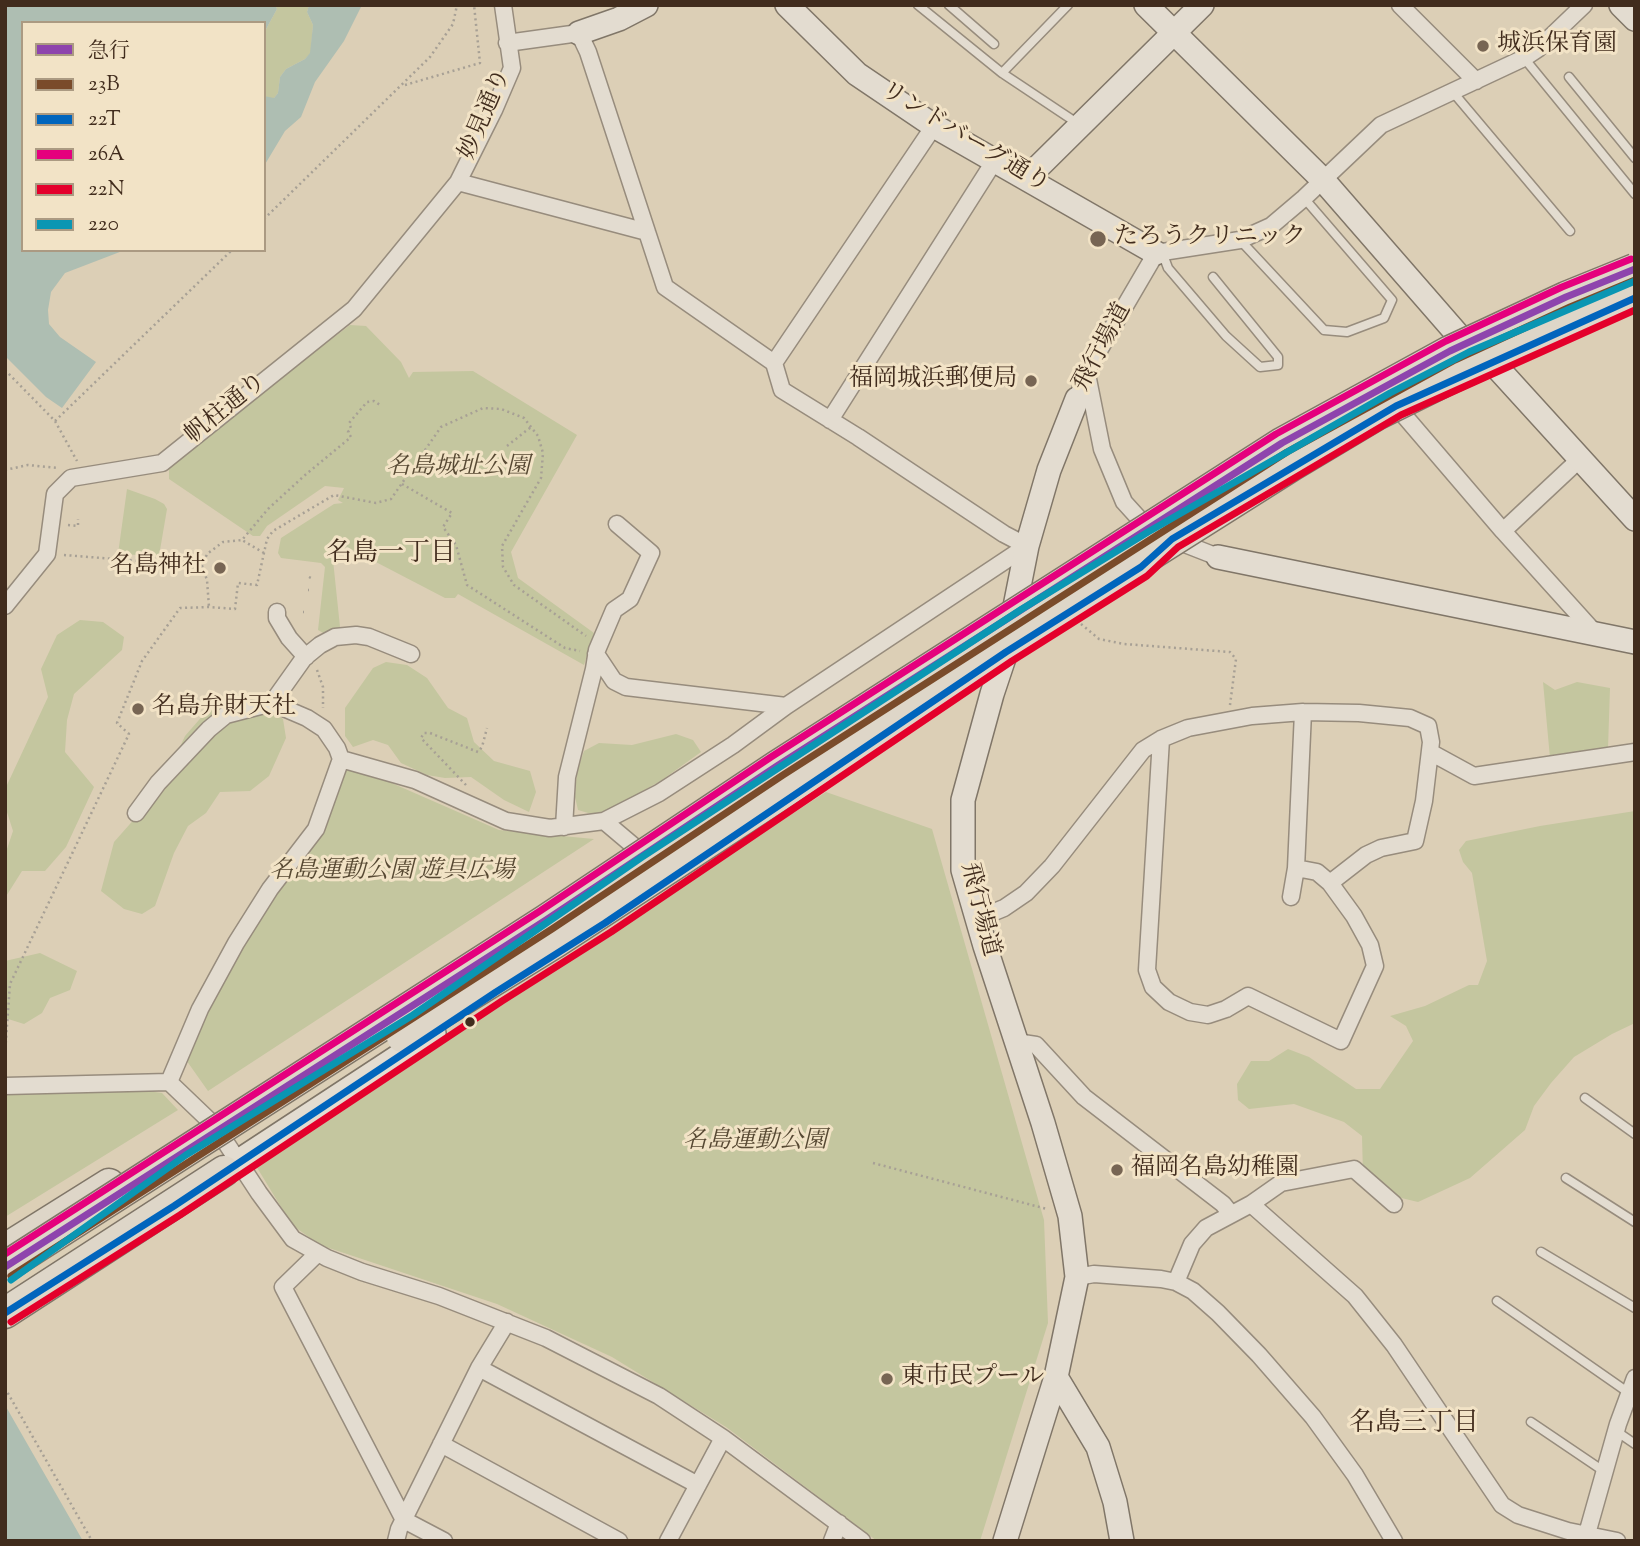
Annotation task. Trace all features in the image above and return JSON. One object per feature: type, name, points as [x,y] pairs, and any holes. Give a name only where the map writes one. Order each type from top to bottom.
[{"type":"highway","points":[[5,1269],[546,920],[788,759],[1282,443],[1450,351],[1566,297],[1635,269]]},
{"type":"highway","points":[[5,1287],[188,1168],[556,942],[1063,610],[1294,464],[1376,415],[1452,376],[1635,296]]},
{"type":"highway","points":[[5,1249],[110,1184],[180,1146]]},
{"type":"highway","points":[[5,1313],[232,1167]]},
{"type":"street","name":"妙見通り","points":[[457,182],[512,68],[503,5]]},
{"type":"street","points":[[507,43],[579,33],[619,19],[646,5]]},
{"type":"street","name":"リンドバーグ通り","points":[[787,5],[857,74],[934,126],[1159,253]]},
{"type":"street","points":[[1146,5],[1323,180],[1465,343],[1492,362],[1635,519]]},
{"type":"street","points":[[1027,178],[1202,5]]},
{"type":"street","points":[[1400,5],[1476,81]]},
{"type":"street","points":[[1159,253],[1240,240],[1271,226],[1381,125],[1524,58],[1539,48],[1584,5]]},
{"type":"street","points":[[1621,5],[1635,19]]},
{"type":"street","points":[[341,759],[415,780],[506,821],[550,828],[604,821],[659,793],[733,745],[786,706],[1027,546],[1004,534],[782,390],[774,363],[666,287],[588,52],[579,33]]},
{"type":"street","points":[[774,363],[934,126]]},
{"type":"street","points":[[830,420],[995,160]]},
{"type":"street","points":[[457,182],[647,232]]},
{"type":"street","name":"帆柱通り","points":[[5,606],[47,554],[55,494],[71,478],[83,473],[162,463],[354,309],[457,182]]},
{"type":"street","name":"飛行場道","points":[[1005,1541],[1056,1377],[1077,1277],[1070,1216],[964,870],[963,800],[1006,652],[1027,546],[1049,470],[1087,371],[1159,253]]},
{"type":"street","points":[[5,1269],[180,1146],[407,1006],[636,848],[1016,600],[1143,523],[1385,384],[1465,343],[1635,269]]},
{"type":"street","points":[[5,1299],[232,1167],[662,885],[1006,652],[1141,567],[1172,539],[1263,483],[1396,406],[1635,296]]},
{"type":"street","points":[[1465,343],[1491,356],[1499,357],[1523,346],[1528,347]]},
{"type":"street","points":[[1440,356],[1443,358],[1466,348],[1492,362]]},
{"type":"street","points":[[1087,371],[1102,449],[1124,502],[1143,523],[1172,539],[1218,557],[1635,642]]},
{"type":"street","points":[[1396,406],[1596,634]]},
{"type":"street","points":[[1503,531],[1581,458]]},
{"type":"street","points":[[564,827],[567,777],[596,652],[614,610],[630,599],[651,553],[617,524]]},
{"type":"street","points":[[277,612],[277,618],[289,638],[306,657]]},
{"type":"street","points":[[272,703],[306,657],[335,637],[369,637],[411,654]]},
{"type":"street","points":[[596,652],[614,681],[626,687],[786,706]]},
{"type":"street","points":[[136,813],[158,783],[226,715],[272,703],[307,718],[324,729],[341,759],[316,828],[270,889],[236,943],[200,1009],[169,1082]]},
{"type":"street","points":[[1291,897],[1296,868],[1303,712]]},
{"type":"street","points":[[977,919],[1004,908],[1026,892],[1052,866],[1143,750],[1161,739],[1188,728],[1228,720],[1303,712],[1359,713],[1410,718],[1428,726],[1430,752],[1424,801],[1415,841],[1381,848],[1366,855],[1330,884]]},
{"type":"street","points":[[1161,739],[1147,970],[1153,987],[1169,1002],[1190,1012],[1208,1015],[1226,1009],[1248,996],[1341,1041],[1375,966],[1370,945],[1354,916],[1330,884],[1317,872],[1296,868]]},
{"type":"street","points":[[1430,752],[1474,776],[1635,752]]},
{"type":"street","points":[[604,821],[636,848],[662,885]]},
{"type":"street","points":[[1016,1042],[1036,1045],[1084,1097],[1223,1204],[1231,1214]]},
{"type":"street","points":[[5,1077],[5,1086],[169,1082],[215,1126],[232,1167],[293,1239],[362,1272],[439,1296],[546,1338],[659,1396],[723,1438],[862,1541]]},
{"type":"street","points":[[1176,1282],[1192,1244],[1206,1228],[1251,1204],[1281,1183],[1354,1169],[1394,1204]]},
{"type":"street","points":[[1251,1204],[1355,1296],[1394,1345],[1502,1505],[1518,1516],[1586,1537],[1617,1541]]},
{"type":"street","points":[[318,1253],[283,1287],[404,1520],[444,1541]]},
{"type":"street","points":[[1077,1277],[1094,1274],[1127,1275],[1176,1282],[1218,1313],[1313,1417],[1356,1475],[1394,1541]]},
{"type":"street","points":[[396,1541],[479,1368],[507,1322]]},
{"type":"street","points":[[479,1368],[698,1485]]},
{"type":"street","points":[[1056,1377],[1098,1447],[1115,1503],[1122,1541]]},
{"type":"street","points":[[1586,1537],[1632,1385]]},
{"type":"street","points":[[668,1541],[723,1438]]},
{"type":"street","points":[[441,1444],[619,1541]]},
{"type":"street","points":[[832,1541],[839,1523]]},
{"type":"lane","points":[[918,5],[1002,73],[1080,124]]},
{"type":"lane","points":[[948,5],[994,44]]},
{"type":"lane","points":[[1002,73],[1068,5]]},
{"type":"lane","points":[[1524,58],[1635,194]]},
{"type":"lane","points":[[1569,77],[1635,158]]},
{"type":"lane","points":[[1452,91],[1570,231]]},
{"type":"lane","points":[[1240,240],[1324,330],[1347,332],[1384,318],[1392,300],[1304,198]]},
{"type":"lane","points":[[1159,253],[1168,268],[1226,336],[1260,367],[1278,365],[1279,357],[1213,277]]},
{"type":"lane","points":[[1585,1098],[1635,1134]]},
{"type":"lane","points":[[1566,1178],[1635,1222]]},
{"type":"lane","points":[[1541,1252],[1635,1308]]},
{"type":"lane","points":[[1497,1301],[1632,1385]]},
{"type":"lane","points":[[1531,1423],[1605,1472]]},
{"type":"lane","points":[[1616,1431],[1635,1444]]},
{"type":"path","points":[[266,217],[403,86],[443,40],[453,24],[457,5]]},
{"type":"path","points":[[403,86],[480,63],[474,5]]},
{"type":"path","points":[[55,421],[230,252]]},
{"type":"path","points":[[5,370],[55,421],[83,473]]},
{"type":"path","points":[[242,540],[286,492],[351,437],[348,432],[351,428],[349,423],[367,402],[374,401],[380,405]]},
{"type":"path","points":[[5,1054],[10,984],[129,734],[117,723],[142,661],[180,608],[235,609],[238,583],[257,585],[267,539],[273,531],[334,495],[376,503],[391,499],[440,427],[483,408],[501,409],[524,418],[538,436],[543,453],[541,478],[502,546],[503,567],[514,586],[584,634],[596,652]]},
{"type":"path","points":[[507,446],[531,426]]},
{"type":"path","points":[[5,470],[28,465],[83,473]]},
{"type":"path","points":[[402,484],[452,513],[443,527],[456,545],[467,585],[565,648]]},
{"type":"path","points":[[77,532],[78,519]]},
{"type":"path","points":[[61,524],[78,526]]},
{"type":"path","points":[[209,607],[207,580],[202,566],[207,554],[223,542],[242,540],[264,553]]},
{"type":"path","points":[[57,554],[202,566]]},
{"type":"path","points":[[1068,614],[1099,639],[1124,644],[1230,652],[1236,659],[1228,720]]},
{"type":"path","points":[[306,657],[320,675],[323,687],[324,729]]},
{"type":"path","points":[[472,790],[421,738],[424,733],[430,733],[478,752],[487,728]]},
{"type":"path","points":[[873,1163],[1070,1216]]},
{"type":"path","points":[[5,1388],[92,1541]]},
{"type":"green space","points":[[275,5],[309,5],[307,12],[313,25],[311,53],[286,69],[280,77],[278,93],[274,98],[266,98],[266,29],[277,9]]},
{"type":"green space","name":"名島城址公園","points":[[350,325],[366,326],[401,362],[409,378],[413,372],[473,371],[577,435],[511,552],[518,578],[594,633],[584,665],[458,594],[455,598],[445,598],[347,547],[337,551],[333,560],[340,627],[337,631],[325,634],[318,630],[325,567],[321,563],[281,558],[278,553],[281,538],[334,504],[343,503],[338,500],[344,488],[325,486],[267,526],[260,536],[253,536],[169,479],[169,469],[258,395]]},
{"type":"green space","points":[[127,489],[155,499],[167,509],[159,556],[118,554]]},
{"type":"green space","points":[[80,620],[103,622],[124,637],[122,650],[74,694],[67,720],[65,752],[94,787],[66,847],[45,871],[22,871],[5,898],[5,855],[13,831],[6,809],[7,785],[48,697],[41,669],[57,635]]},
{"type":"green space","points":[[386,662],[407,665],[427,678],[448,708],[467,718],[474,742],[494,761],[530,771],[536,792],[529,812],[504,800],[471,777],[445,778],[427,775],[401,763],[388,745],[373,740],[353,747],[345,736],[345,708],[373,668]]},
{"type":"green space","points":[[1543,682],[1555,690],[1577,682],[1610,688],[1608,748],[1550,758]]},
{"type":"green space","points":[[230,701],[271,711],[283,719],[286,738],[269,776],[250,791],[220,792],[206,813],[188,826],[174,853],[155,906],[142,914],[124,909],[101,891],[114,842],[160,790],[185,736],[205,713]]},
{"type":"green space","points":[[676,734],[693,740],[701,752],[662,780],[624,802],[595,815],[578,810],[575,797],[577,771],[584,751],[599,743],[632,745]]},
{"type":"green space","name":"名島運動公園 遊具広場","points":[[346,763],[499,830],[594,839],[208,1091],[184,1057],[202,1013]]},
{"type":"green space","name":"名島運動公園","points":[[826,792],[932,829],[1044,1220],[1048,1323],[980,1541],[877,1541],[726,1427],[612,1357],[497,1304],[320,1245],[292,1225],[253,1161]]},
{"type":"green space","points":[[1635,811],[1635,1023],[1574,1057],[1534,1106],[1525,1130],[1470,1178],[1418,1202],[1393,1196],[1363,1175],[1362,1136],[1344,1122],[1294,1104],[1249,1109],[1238,1100],[1237,1084],[1251,1061],[1269,1061],[1288,1049],[1309,1057],[1356,1089],[1380,1089],[1413,1041],[1406,1026],[1390,1016],[1425,1006],[1469,985],[1478,985],[1487,961],[1472,873],[1463,862],[1459,850],[1466,841]]},
{"type":"green space","points":[[40,953],[77,971],[70,990],[50,998],[42,1013],[24,1024],[5,1018],[5,961]]},
{"type":"green space","points":[[127,1088],[162,1093],[178,1110],[5,1217],[5,1095]]},
{"type":"shaded area","points":[[5,5],[275,5],[277,9],[266,29],[266,21],[21,21],[21,252],[120,252],[65,273],[51,292],[49,324],[60,337],[96,362],[62,408],[46,397],[5,356]]},
{"type":"shaded area","points":[[309,5],[362,5],[344,41],[315,82],[301,117],[285,131],[266,163],[266,96],[274,98],[278,93],[280,77],[286,69],[305,59],[310,53],[313,25],[307,12]]},
{"type":"shaded area","points":[[5,1405],[83,1541],[5,1541]]},
{"type":"transit line","name":"26A","points":[[5,1254],[540,911],[771,757],[1276,434],[1446,341],[1562,287],[1631,259]]},
{"type":"transit line","name":"急行","points":[[5,1267],[546,920],[777,766],[1282,443],[1450,351],[1566,297],[1635,269]]},
{"type":"transit line","name":"23B","points":[[11,1276],[1287,452],[1455,360],[1635,280]]},
{"type":"transit line","name":"220","points":[[11,1280],[186,1155],[413,1015],[642,857],[1022,609],[1148,532],[1390,393],[1469,352],[1635,281]]},
{"type":"transit line","name":"22T","points":[[5,1313],[174,1206],[496,992],[605,923],[1006,652],[1141,567],[1172,539],[1396,406],[1635,298]]},
{"type":"transit line","name":"22N","points":[[11,1322],[180,1215],[502,1001],[611,932],[1012,661],[1147,576],[1178,547],[1401,415],[1635,310]]},
{"type":"place","name":"城浜保育園","points":[[1483,46]]},
{"type":"place","name":"たろうクリニック","points":[[1098,239]]},
{"type":"place","name":"福岡城浜郵便局","points":[[1031,381]]},
{"type":"place","name":"名島神社","points":[[220,568]]},
{"type":"place","name":"名島弁財天社","points":[[138,709]]},
{"type":"place","name":"福岡名島幼稚園","points":[[1117,1170]]},
{"type":"place","name":"東市民プール","points":[[887,1379]]},
{"type":"district","name":"名島一丁目","points":[[391,556]]},
{"type":"district","name":"名島三丁目","points":[[1414,1426]]}]
